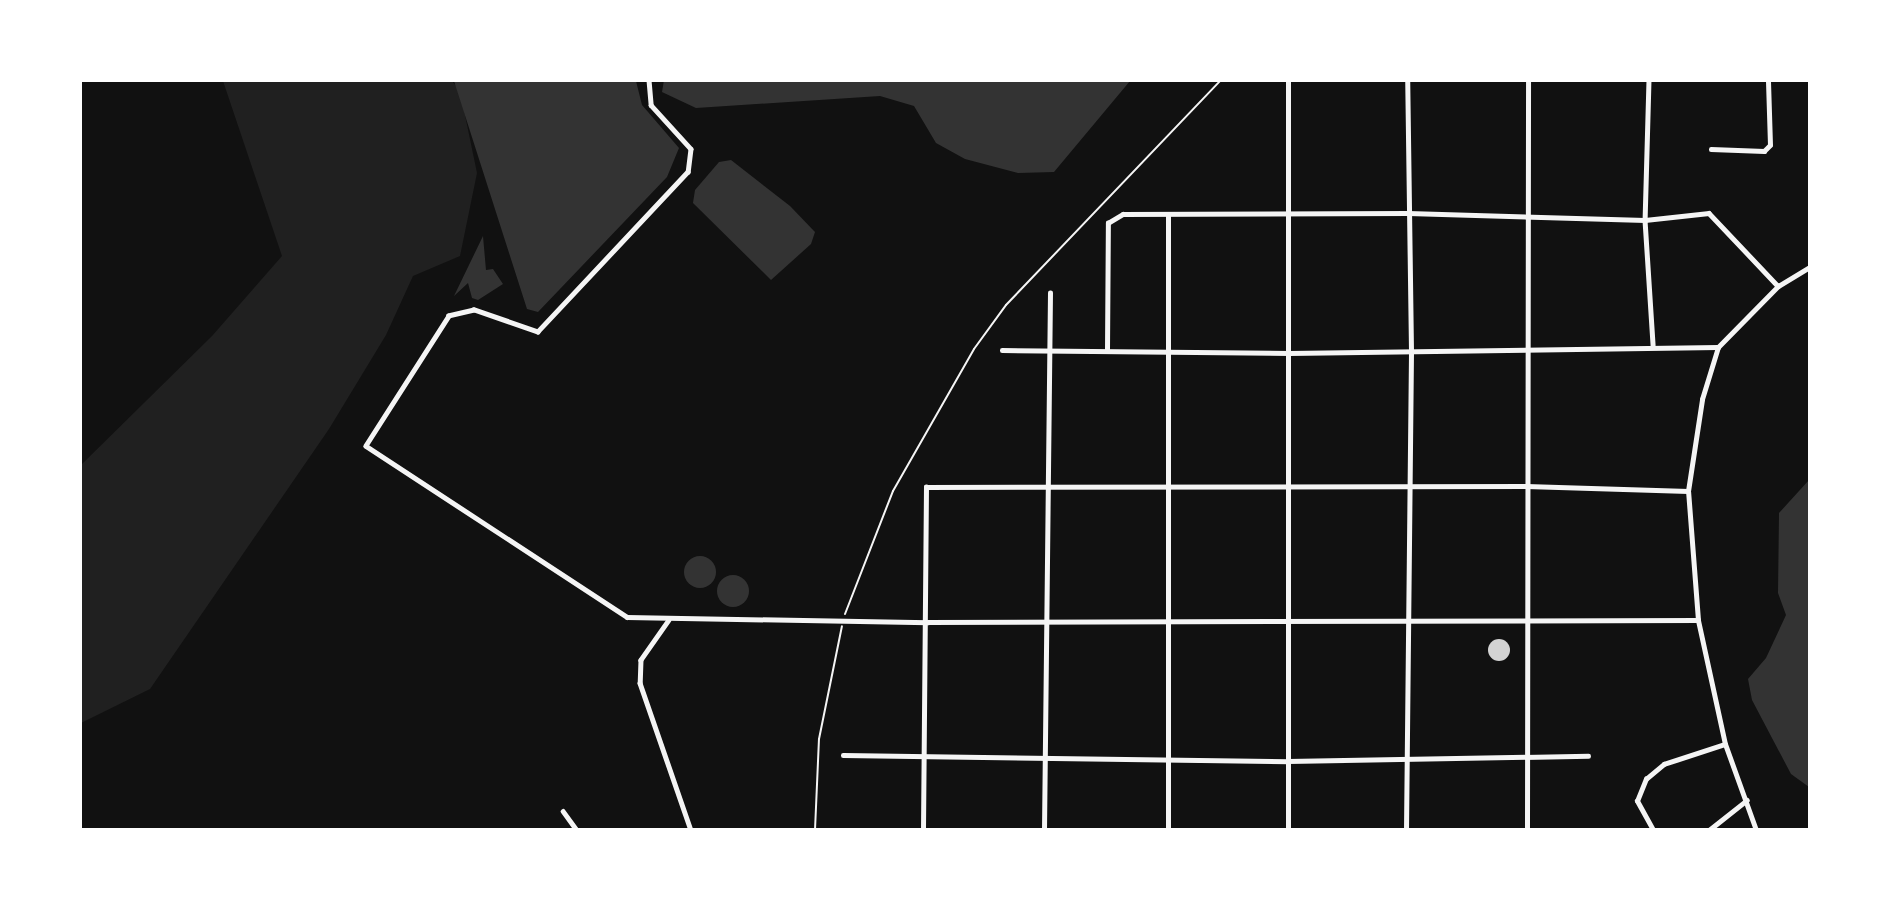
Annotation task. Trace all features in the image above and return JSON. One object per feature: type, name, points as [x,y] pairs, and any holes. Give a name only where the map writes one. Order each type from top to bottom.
[{"type":"street","points":[[649,80],[652,105],[691,149],[688,172],[538,332],[474,310],[449,316],[366,446],[628,617],[670,620],[843,619],[928,622],[1169,618],[1529,623],[1698,620]]},
{"type":"street","points":[[1287,830],[1286,488],[1290,217],[1288,80]]},
{"type":"street","points":[[1361,80],[1441,80]]},
{"type":"street","points":[[1527,830],[1529,623],[1526,486],[1530,219],[1528,80]]},
{"type":"street","points":[[1649,80],[1645,220],[1653,345]]},
{"type":"street","points":[[1711,149],[1764,151],[1770,145],[1768,80]]},
{"type":"street","points":[[1406,830],[1411,351],[1407,81]]},
{"type":"street","points":[[1107,351],[1108,223],[1123,214],[1290,217],[1408,213],[1530,219],[1645,220],[1709,213],[1778,286]]},
{"type":"street","points":[[1168,216],[1168,830]]},
{"type":"street","points":[[1756,830],[1725,744],[1698,620],[1688,491],[1702,399],[1718,346],[1778,286],[1810,267]]},
{"type":"street","points":[[1044,830],[1050,293]]},
{"type":"street","points":[[1002,350],[1289,353],[1718,346]]},
{"type":"street","points":[[923,830],[928,622],[926,487],[1526,486],[1688,491]]},
{"type":"street","points":[[670,620],[641,660],[640,683],[691,830]]},
{"type":"street","points":[[1653,830],[1637,801],[1646,779],[1664,764],[1725,744]]},
{"type":"street","points":[[843,755],[1044,760],[1288,761],[1588,756]]},
{"type":"street","points":[[1709,830],[1746,800]]},
{"type":"street","points":[[563,811],[576,830]]},
{"type":"path","points":[[816,830],[820,739],[843,619],[893,491],[974,349],[1006,305],[1221,80]]},
{"type":"shaded area","points":[[664,80],[1130,81],[1054,172],[1018,173],[965,159],[936,143],[914,106],[880,96],[696,108],[662,92]]},
{"type":"shaded area","points":[[223,81],[452,81],[460,91],[477,173],[460,256],[413,276],[386,335],[329,429],[150,689],[81,723],[81,465],[212,336],[282,256]]},
{"type":"shaded area","points":[[454,81],[636,81],[642,105],[679,148],[667,177],[538,312],[527,309]]},
{"type":"shaded area","points":[[731,160],[790,206],[815,232],[811,244],[771,280],[693,203],[695,190],[719,162]]},
{"type":"shaded area","points":[[483,236],[486,270],[493,269],[503,284],[478,300],[472,298],[468,283],[454,296]]},
{"type":"shaded area","points":[[1809,480],[1809,787],[1791,774],[1752,700],[1748,679],[1766,658],[1786,615],[1778,593],[1779,513]]},
{"type":"shaded area","points":[[700,556],[712,560],[716,572],[712,584],[700,588],[688,584],[684,572],[688,560]]},
{"type":"shaded area","points":[[733,575],[745,579],[749,591],[745,603],[733,607],[721,603],[717,591],[721,579]]},
{"type":"building","points":[[1499,639],[1507,642],[1510,650],[1507,658],[1499,661],[1491,658],[1488,650],[1491,642]]}]
